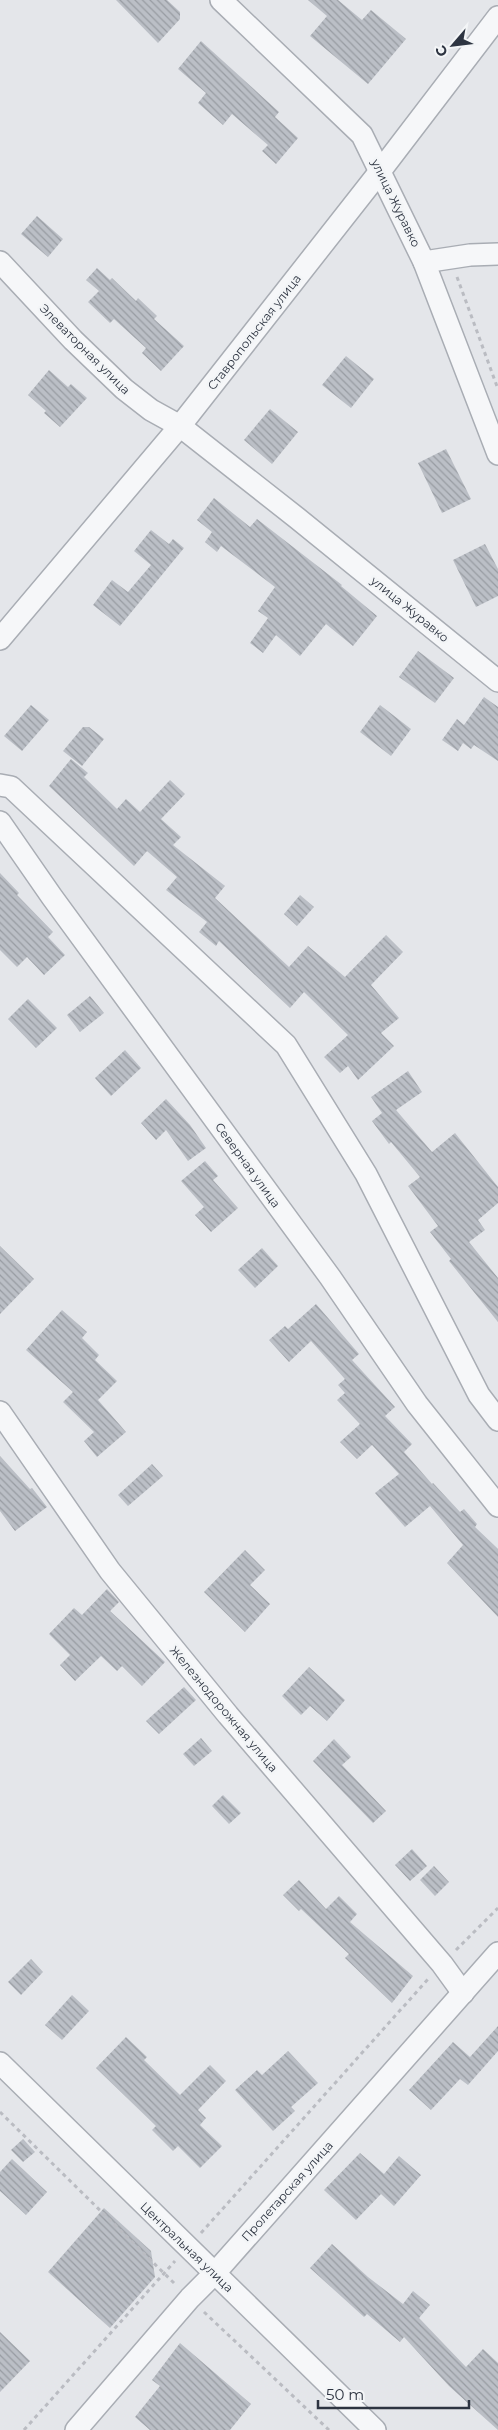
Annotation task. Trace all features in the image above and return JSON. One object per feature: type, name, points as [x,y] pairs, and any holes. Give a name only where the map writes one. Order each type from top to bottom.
[{"type":"street","name":"улица Журавко","points":[[221,0],[362,135],[381,170],[424,262],[498,454]]},
{"type":"street","name":"Ставропольская улица","points":[[0,639],[180,426],[381,170],[498,17]]},
{"type":"street","points":[[424,262],[498,254]]},
{"type":"street","name":"Элеваторная улица","points":[[0,262],[73,340],[124,389],[150,410],[180,426]]},
{"type":"street","name":"улица Журавко","points":[[180,426],[498,681]]},
{"type":"street","points":[[0,785],[12,787],[286,1045],[366,1174],[479,1395],[498,1420]]},
{"type":"street","name":"Северная улица","points":[[0,822],[52,897],[330,1277],[417,1404],[498,1506]]},
{"type":"street","name":"Железнодорожная улица","points":[[0,1412],[110,1572],[228,1715],[442,1964],[463,1993]]},
{"type":"street","name":"Пролетарская улица","points":[[76,2430],[190,2298],[214,2274],[498,1953]]},
{"type":"street","name":"Центральная улица","points":[[0,2063],[187,2248],[376,2430]]},
{"type":"path","points":[[450,258],[498,388]]},
{"type":"path","points":[[24,2430],[442,1964],[498,1908]]},
{"type":"path","points":[[0,2112],[164,2273],[329,2430]]},
{"type":"building","points":[[116,0],[167,0],[180,12],[180,19],[158,43]]},
{"type":"building","points":[[308,0],[338,0],[362,20],[371,10],[406,39],[368,84],[310,36],[327,16]]},
{"type":"building","points":[[201,41],[279,112],[275,117],[298,138],[276,164],[262,151],[268,145],[232,114],[223,125],[198,103],[206,93],[178,69]]},
{"type":"building","points":[[37,216],[63,239],[48,257],[21,234]]},
{"type":"building","points":[[97,268],[110,280],[112,278],[136,301],[138,298],[157,316],[154,319],[184,346],[161,371],[142,353],[146,348],[114,319],[110,323],[88,302],[99,291],[86,280]]},
{"type":"building","points":[[346,356],[374,379],[351,408],[322,385]]},
{"type":"building","points":[[49,370],[68,387],[71,384],[87,398],[60,427],[28,395]]},
{"type":"building","points":[[270,409],[298,432],[272,464],[244,440]]},
{"type":"building","points":[[446,449],[471,499],[442,513],[418,463]]},
{"type":"building","points":[[214,498],[250,527],[257,519],[342,585],[377,616],[353,646],[326,624],[300,656],[276,635],[263,653],[250,643],[268,618],[258,611],[275,587],[221,546],[217,552],[205,542],[212,532],[197,520]]},
{"type":"building","points":[[151,530],[169,544],[173,539],[184,548],[120,626],[93,605],[112,580],[128,592],[151,565],[134,551]]},
{"type":"building","points":[[485,544],[498,569],[498,596],[476,607],[453,560]]},
{"type":"building","points":[[418,651],[454,678],[435,703],[399,677]]},
{"type":"building","points":[[484,697],[498,707],[498,761],[474,745],[471,749],[463,743],[458,751],[442,740],[457,719],[464,725]]},
{"type":"building","points":[[31,705],[49,720],[22,751],[4,736]]},
{"type":"building","points":[[380,705],[411,729],[391,756],[360,732]]},
{"type":"building","points":[[83,727],[89,727],[104,739],[82,766],[63,751]]},
{"type":"building","points":[[71,759],[88,773],[84,777],[117,809],[126,799],[140,812],[170,780],[185,794],[161,819],[181,837],[173,845],[225,886],[215,898],[289,967],[308,946],[345,977],[386,935],[403,952],[371,985],[399,1018],[381,1033],[394,1046],[358,1080],[348,1066],[340,1073],[324,1057],[348,1035],[304,992],[290,1008],[219,941],[216,946],[199,932],[207,922],[166,890],[177,877],[147,851],[134,866],[49,786]]},
{"type":"building","points":[[0,873],[19,893],[17,895],[53,932],[48,937],[65,955],[44,975],[27,957],[17,967],[0,950]]},
{"type":"building","points":[[300,895],[314,907],[297,926],[284,914]]},
{"type":"building","points":[[90,996],[104,1013],[80,1032],[67,1015]]},
{"type":"building","points":[[28,999],[57,1028],[36,1048],[8,1019]]},
{"type":"building","points":[[125,1050],[141,1068],[111,1096],[95,1078]]},
{"type":"building","points":[[408,1071],[422,1092],[396,1110],[432,1152],[455,1133],[498,1187],[498,1203],[478,1220],[485,1230],[469,1242],[498,1278],[498,1322],[449,1261],[451,1259],[430,1232],[438,1226],[408,1186],[420,1177],[391,1142],[389,1144],[372,1121],[382,1113],[371,1097]]},
{"type":"building","points":[[166,1099],[190,1125],[206,1148],[188,1161],[166,1130],[156,1140],[141,1123]]},
{"type":"building","points":[[205,1161],[218,1176],[213,1180],[238,1208],[211,1232],[195,1215],[204,1207],[181,1181]]},
{"type":"building","points":[[0,1246],[34,1279],[0,1314]]},
{"type":"building","points":[[262,1248],[278,1266],[255,1288],[238,1270]]},
{"type":"building","points":[[316,1304],[359,1354],[352,1360],[395,1407],[385,1416],[412,1444],[404,1452],[460,1512],[464,1509],[477,1524],[475,1527],[498,1549],[498,1617],[447,1563],[463,1545],[430,1506],[405,1527],[375,1493],[399,1474],[372,1445],[357,1459],[340,1442],[360,1424],[337,1400],[345,1393],[338,1385],[345,1379],[311,1341],[289,1362],[269,1340],[285,1326],[288,1329]]},
{"type":"building","points":[[62,1310],[87,1332],[82,1338],[99,1355],[95,1360],[117,1381],[98,1400],[126,1432],[97,1457],[84,1441],[94,1432],[63,1402],[73,1392],[26,1350]]},
{"type":"building","points":[[0,1456],[30,1489],[32,1488],[47,1507],[15,1531],[0,1511]]},
{"type":"building","points":[[152,1464],[163,1476],[128,1506],[118,1495]]},
{"type":"building","points":[[245,1550],[265,1570],[250,1585],[270,1604],[245,1632],[204,1592]]},
{"type":"building","points":[[107,1589],[119,1602],[110,1611],[165,1662],[142,1686],[122,1666],[117,1671],[101,1656],[75,1681],[60,1665],[70,1655],[49,1634],[74,1608],[82,1615]]},
{"type":"building","points":[[309,1667],[345,1700],[327,1721],[310,1706],[301,1715],[282,1696]]},
{"type":"building","points":[[184,1687],[196,1700],[159,1734],[146,1721]]},
{"type":"building","points":[[201,1738],[212,1751],[194,1766],[183,1754]]},
{"type":"building","points":[[334,1739],[351,1757],[342,1765],[386,1811],[373,1823],[313,1761]]},
{"type":"building","points":[[223,1795],[241,1813],[229,1824],[212,1806]]},
{"type":"building","points":[[412,1849],[427,1866],[410,1881],[395,1865]]},
{"type":"building","points":[[434,1866],[449,1882],[435,1896],[420,1880]]},
{"type":"building","points":[[299,1880],[326,1909],[339,1896],[357,1914],[350,1922],[413,1976],[392,2003],[345,1958],[349,1954],[301,1909],[299,1911],[283,1895]]},
{"type":"building","points":[[31,1959],[43,1972],[21,1995],[8,1982]]},
{"type":"building","points":[[72,1995],[89,2011],[62,2040],[45,2025]]},
{"type":"building","points":[[498,2026],[498,2051],[468,2085],[460,2079],[431,2110],[409,2090],[453,2042],[470,2057]]},
{"type":"building","points":[[126,2037],[147,2057],[144,2060],[180,2095],[210,2065],[226,2081],[198,2110],[206,2118],[200,2125],[222,2146],[200,2168],[178,2146],[173,2151],[152,2130],[156,2126],[96,2068]]},
{"type":"building","points":[[288,2051],[318,2083],[291,2107],[295,2111],[273,2131],[235,2090],[257,2070],[262,2075]]},
{"type":"building","points":[[23,2139],[35,2152],[23,2162],[11,2150]]},
{"type":"building","points":[[360,2153],[384,2174],[399,2156],[421,2175],[394,2206],[381,2194],[356,2220],[324,2190]]},
{"type":"building","points":[[12,2159],[47,2192],[26,2215],[0,2191],[0,2172]]},
{"type":"building","points":[[104,2208],[151,2251],[155,2277],[110,2328],[48,2272]]},
{"type":"building","points":[[332,2244],[368,2277],[403,2304],[413,2291],[430,2305],[419,2318],[466,2367],[483,2349],[498,2363],[498,2430],[449,2386],[404,2337],[400,2342],[367,2314],[364,2317],[310,2268]]},
{"type":"building","points":[[0,2332],[30,2361],[0,2392]]},
{"type":"building","points":[[180,2343],[251,2404],[230,2430],[150,2430],[135,2417],[160,2386],[152,2380]]}]
